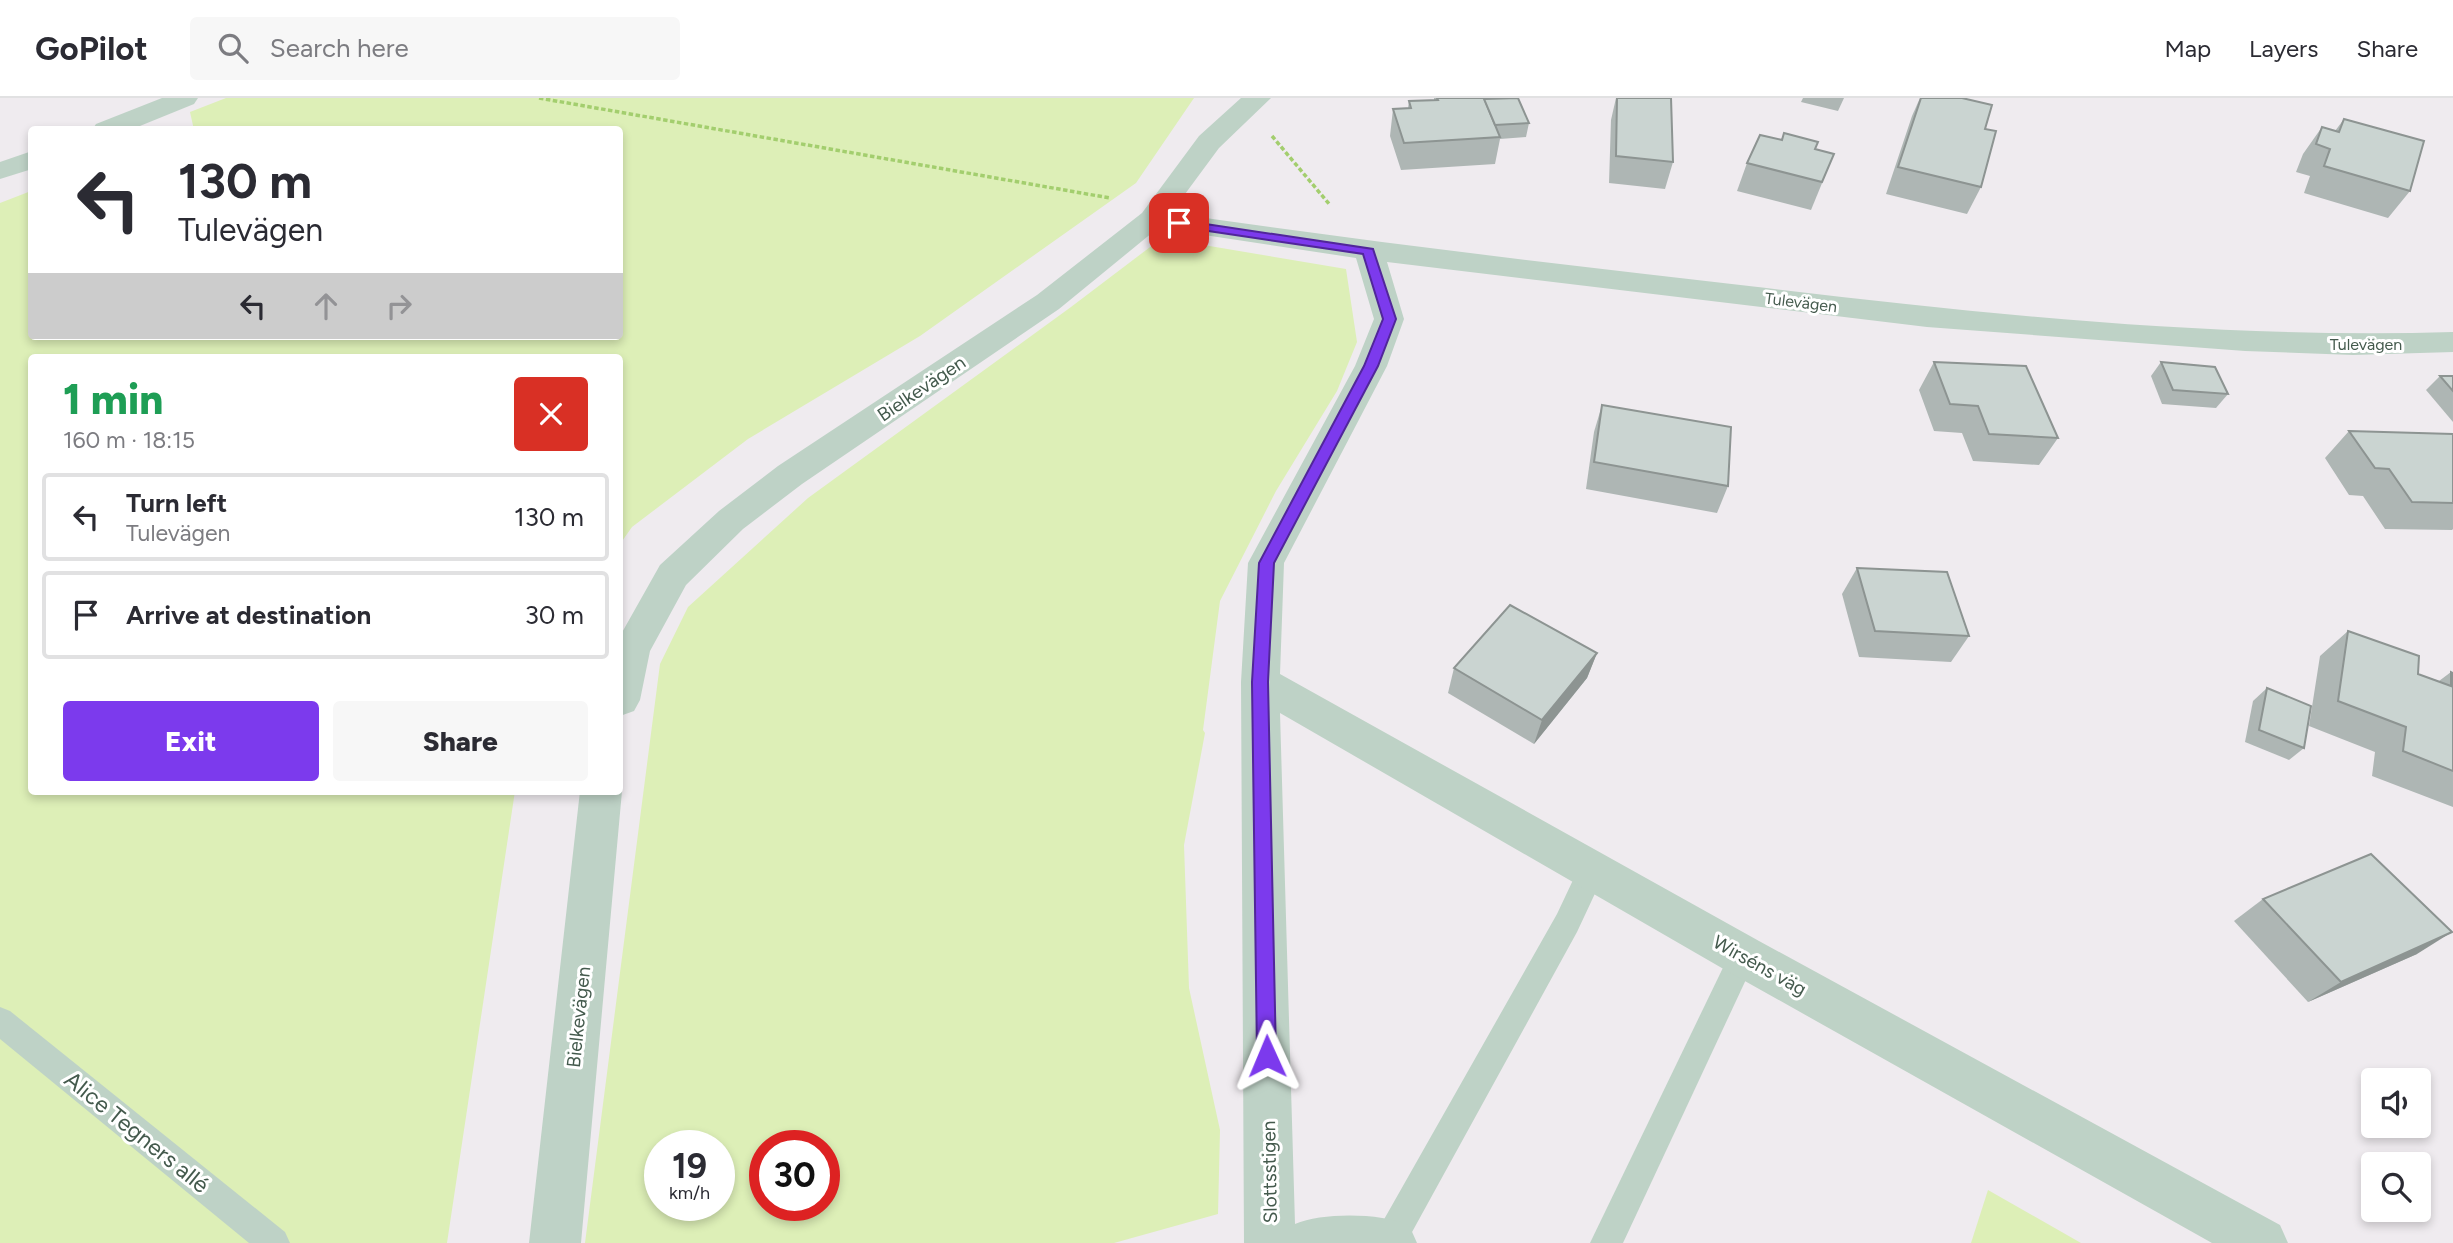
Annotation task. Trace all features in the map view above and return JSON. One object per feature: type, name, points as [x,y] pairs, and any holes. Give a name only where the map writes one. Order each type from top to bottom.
[{"type":"street","points":[[115,126],[179,99]]},
{"type":"street","name":"Bielkevägen","points":[[623,686],[631,650],[673,575],[731,520],[790,475],[1048,302],[1156,213],[1209,142],[1253,102]]},
{"type":"street","points":[[0,171],[28,160]]},
{"type":"street","name":"Tulevägen","points":[[1156,213],[1369,251],[1927,317],[2245,341],[2353,345],[2453,342]]},
{"type":"street","name":"Slottsstigen","points":[[1270,1243],[1260,682],[1266,563],[1371,366],[1389,319],[1369,251]]},
{"type":"street","name":"Wirséns väg","points":[[1260,682],[1743,956],[2262,1243]]},
{"type":"street","name":"Bielkevägen","points":[[555,1243],[601,795]]},
{"type":"street","points":[[1310,1243],[1390,1242]]},
{"type":"lane","points":[[1390,1242],[1567,923],[1592,870]]},
{"type":"lane","points":[[1606,1243],[1743,956]]},
{"type":"lane","name":"Alice Tegners allé","points":[[0,1021],[274,1243]]},
{"type":"path","points":[[539,98],[1156,213]]},
{"type":"path","points":[[1253,102],[1369,251]]},
{"type":"green space","points":[[226,98],[1194,98],[1136,183],[920,336],[748,439],[632,527],[623,540],[623,354],[28,354],[28,795],[514,795],[447,1243],[0,1243],[0,203],[28,192],[28,340],[623,340],[623,126],[193,126],[190,112]]},
{"type":"green space","points":[[1162,238],[1346,269],[1357,342],[1337,391],[1276,491],[1220,601],[1203,730],[1205,733],[1184,845],[1189,988],[1220,1130],[1218,1214],[1114,1243],[585,1243],[660,664],[688,607],[808,498]]},
{"type":"green space","points":[[1988,1190],[2081,1243],[1971,1243]]},
{"type":"building","points":[[1437,98],[1484,98],[1500,137],[1404,143],[1393,109],[1411,108],[1409,101],[1438,100]]},
{"type":"building","points":[[1518,98],[1529,123],[1495,125],[1484,99]]},
{"type":"building","points":[[1617,98],[1671,98],[1673,162],[1616,156]]},
{"type":"building","points":[[1921,98],[1962,98],[1992,105],[1985,129],[1996,131],[1981,187],[1898,167]]},
{"type":"building","points":[[2344,119],[2424,141],[2410,191],[2324,166],[2330,149],[2316,144],[2322,127],[2339,132]]},
{"type":"building","points":[[1784,133],[1818,142],[1815,149],[1834,154],[1822,182],[1747,163],[1760,135],[1782,140]]},
{"type":"building","points":[[1934,362],[2026,366],[2058,438],[1989,434],[1978,406],[1950,404]]},
{"type":"building","points":[[2161,362],[2215,367],[2228,394],[2173,390]]},
{"type":"building","points":[[2440,376],[2453,376],[2453,391]]},
{"type":"building","points":[[1602,405],[1731,427],[1728,486],[1594,462]]},
{"type":"building","points":[[2349,431],[2453,434],[2453,503],[2412,502],[2389,469],[2375,468]]},
{"type":"building","points":[[1857,568],[1947,572],[1969,636],[1875,631]]},
{"type":"building","points":[[1510,605],[1597,653],[1542,720],[1454,668]]},
{"type":"building","points":[[2348,631],[2419,656],[2418,674],[2451,686],[2451,672],[2453,673],[2453,771],[2403,751],[2406,727],[2338,701]]},
{"type":"building","points":[[2267,688],[2311,706],[2304,748],[2259,730]]},
{"type":"building","points":[[2371,854],[2452,932],[2341,982],[2263,899]]},
{"type":"route","points":[[1179,223],[1369,251],[1389,319],[1371,366],[1266,563],[1260,682],[1267,1056]]}]
